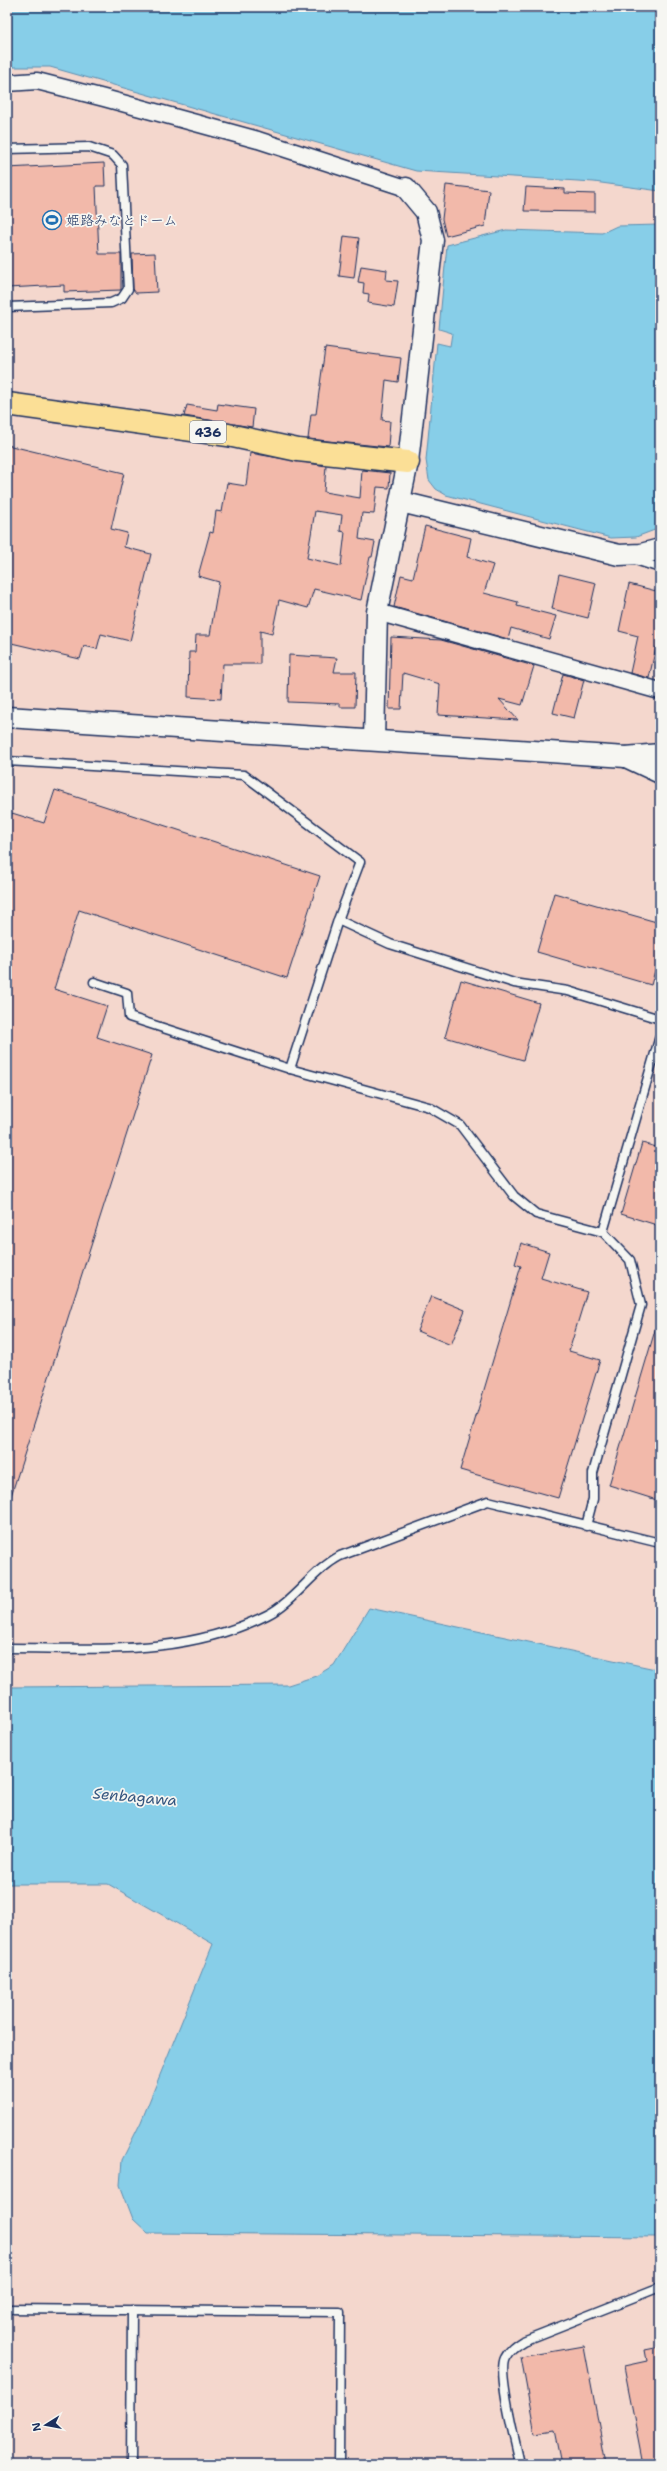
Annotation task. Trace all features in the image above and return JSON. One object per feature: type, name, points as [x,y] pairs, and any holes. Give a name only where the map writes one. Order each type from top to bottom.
[{"type":"highway","name":"436","points":[[7,404],[228,435],[298,450],[408,462]]},
{"type":"street","points":[[7,83],[37,82],[104,98],[258,140],[406,188],[426,212],[433,240],[408,462],[401,502],[377,612],[374,740]]},
{"type":"street","points":[[401,502],[619,555],[641,554],[660,549]]},
{"type":"street","points":[[377,612],[660,691]]},
{"type":"street","points":[[7,718],[626,757],[660,754]]},
{"type":"street","points":[[626,757],[660,773]]},
{"type":"lane","points":[[7,149],[89,147],[113,154],[122,165],[128,289],[122,298],[111,303],[7,307]]},
{"type":"lane","points":[[619,555],[660,568]]},
{"type":"lane","points":[[7,761],[244,775],[360,862],[338,920],[290,1069]]},
{"type":"lane","points":[[338,920],[390,944],[514,983],[568,990],[660,1019]]},
{"type":"lane","points":[[94,982],[126,993],[129,1017],[290,1069],[428,1107],[460,1125],[514,1196],[536,1214],[603,1232],[630,1260],[641,1305],[593,1473],[593,1499],[586,1526]]},
{"type":"lane","points":[[603,1232],[660,1036]]},
{"type":"lane","points":[[7,1648],[134,1648],[180,1644],[224,1634],[268,1615],[291,1598],[325,1564],[340,1556],[488,1501],[660,1543]]},
{"type":"lane","points":[[520,2464],[503,2378],[504,2359],[509,2350],[523,2342],[660,2287]]},
{"type":"lane","points":[[7,2309],[340,2312],[339,2464]]},
{"type":"lane","points":[[131,2464],[132,2310]]},
{"type":"shaded area","points":[[7,67],[50,67],[594,182],[660,191],[660,225],[617,226],[602,233],[506,230],[452,333],[450,346],[437,343],[436,489],[446,495],[611,538],[656,531],[660,528],[660,1670],[369,1608],[334,1665],[317,1676],[288,1685],[7,1687]]},
{"type":"shaded area","points":[[7,1884],[108,1884],[213,1944],[141,2122],[122,2160],[120,2185],[133,2219],[148,2233],[660,2237],[660,2464],[7,2464]]},
{"type":"water","points":[[7,7],[660,7],[660,191],[594,182],[416,171],[50,67],[7,67]]},
{"type":"water","points":[[660,225],[660,528],[636,537],[611,538],[446,495],[436,489],[429,480],[426,460],[437,343],[450,346],[452,333],[439,329],[447,245],[506,230],[602,233],[617,226]]},
{"type":"water","name":"Senbagawa","points":[[369,1608],[660,1670],[660,2237],[148,2233],[133,2219],[120,2185],[122,2160],[141,2122],[213,1944],[108,1884],[7,1884],[7,1687],[288,1685],[316,1676],[334,1665]]},
{"type":"building","name":"姫路みなとドーム","points":[[104,163],[105,186],[96,186],[99,254],[121,254],[121,290],[64,292],[64,285],[7,288],[7,168]]},
{"type":"building","points":[[446,185],[489,190],[485,226],[446,236],[442,219]]},
{"type":"building","points":[[526,187],[565,189],[565,193],[595,194],[595,212],[524,211]]},
{"type":"building","points":[[344,236],[359,238],[354,278],[339,276]]},
{"type":"building","points":[[155,253],[157,292],[136,293],[133,289],[132,254]]},
{"type":"building","points":[[361,266],[387,270],[386,280],[398,281],[394,307],[368,303],[369,294],[363,293],[364,283],[358,282]]},
{"type":"building","points":[[325,348],[401,358],[398,382],[386,380],[382,420],[390,421],[388,447],[308,439],[311,414],[316,414]]},
{"type":"building","points":[[218,404],[254,409],[252,427],[184,416],[187,405],[217,410]]},
{"type":"building","points":[[7,445],[124,473],[111,529],[127,533],[124,547],[151,554],[130,641],[101,634],[97,649],[84,646],[80,659],[7,642]]},
{"type":"building","points":[[250,453],[326,466],[324,492],[360,498],[362,470],[390,473],[389,488],[377,487],[374,514],[362,513],[359,539],[375,542],[372,557],[370,557],[361,600],[314,589],[308,608],[279,600],[272,634],[260,631],[260,664],[223,664],[221,699],[188,697],[189,652],[195,652],[196,635],[210,635],[219,582],[198,576],[210,532],[213,533],[216,511],[222,512],[227,483],[246,486]],"holes":[[[315,511],[342,515],[340,531],[345,532],[341,566],[307,558]]]},
{"type":"building","points":[[425,526],[471,538],[467,557],[493,565],[484,593],[518,602],[517,606],[556,616],[549,639],[511,628],[508,639],[394,607],[401,575],[413,578]]},
{"type":"building","points":[[559,574],[596,583],[588,618],[552,609]]},
{"type":"building","points":[[629,584],[660,592],[660,647],[656,647],[649,678],[630,673],[638,636],[619,631]]},
{"type":"building","points":[[391,637],[441,640],[534,666],[522,705],[499,699],[518,720],[438,715],[440,684],[403,673],[401,709],[389,709]]},
{"type":"building","points":[[289,655],[337,658],[334,672],[356,672],[355,707],[340,707],[340,704],[288,702]]},
{"type":"building","points":[[563,674],[584,680],[574,718],[553,713]]},
{"type":"building","points":[[55,790],[320,876],[287,978],[79,910],[54,989],[107,1006],[97,1037],[152,1055],[10,1499],[7,1499],[7,828],[12,813],[44,823]]},
{"type":"building","points":[[554,893],[660,923],[660,952],[651,985],[537,952]]},
{"type":"building","points":[[461,980],[539,1003],[523,1060],[445,1037]]},
{"type":"building","points":[[642,1143],[660,1148],[660,1226],[621,1214]]},
{"type":"building","points":[[521,1243],[549,1252],[541,1278],[587,1292],[569,1351],[600,1360],[558,1498],[460,1470],[521,1266],[515,1264]]},
{"type":"building","points":[[431,1296],[465,1310],[451,1345],[417,1331]]},
{"type":"building","points":[[656,1327],[660,1327],[660,1501],[609,1485]]},
{"type":"building","points":[[584,2346],[606,2464],[561,2464],[554,2430],[535,2433],[521,2357]]},
{"type":"building","points":[[660,2347],[660,2464],[643,2464],[624,2366],[647,2361],[645,2350]]},
{"type":"place","name":"姫路みなとドーム","points":[[52,220]]}]
